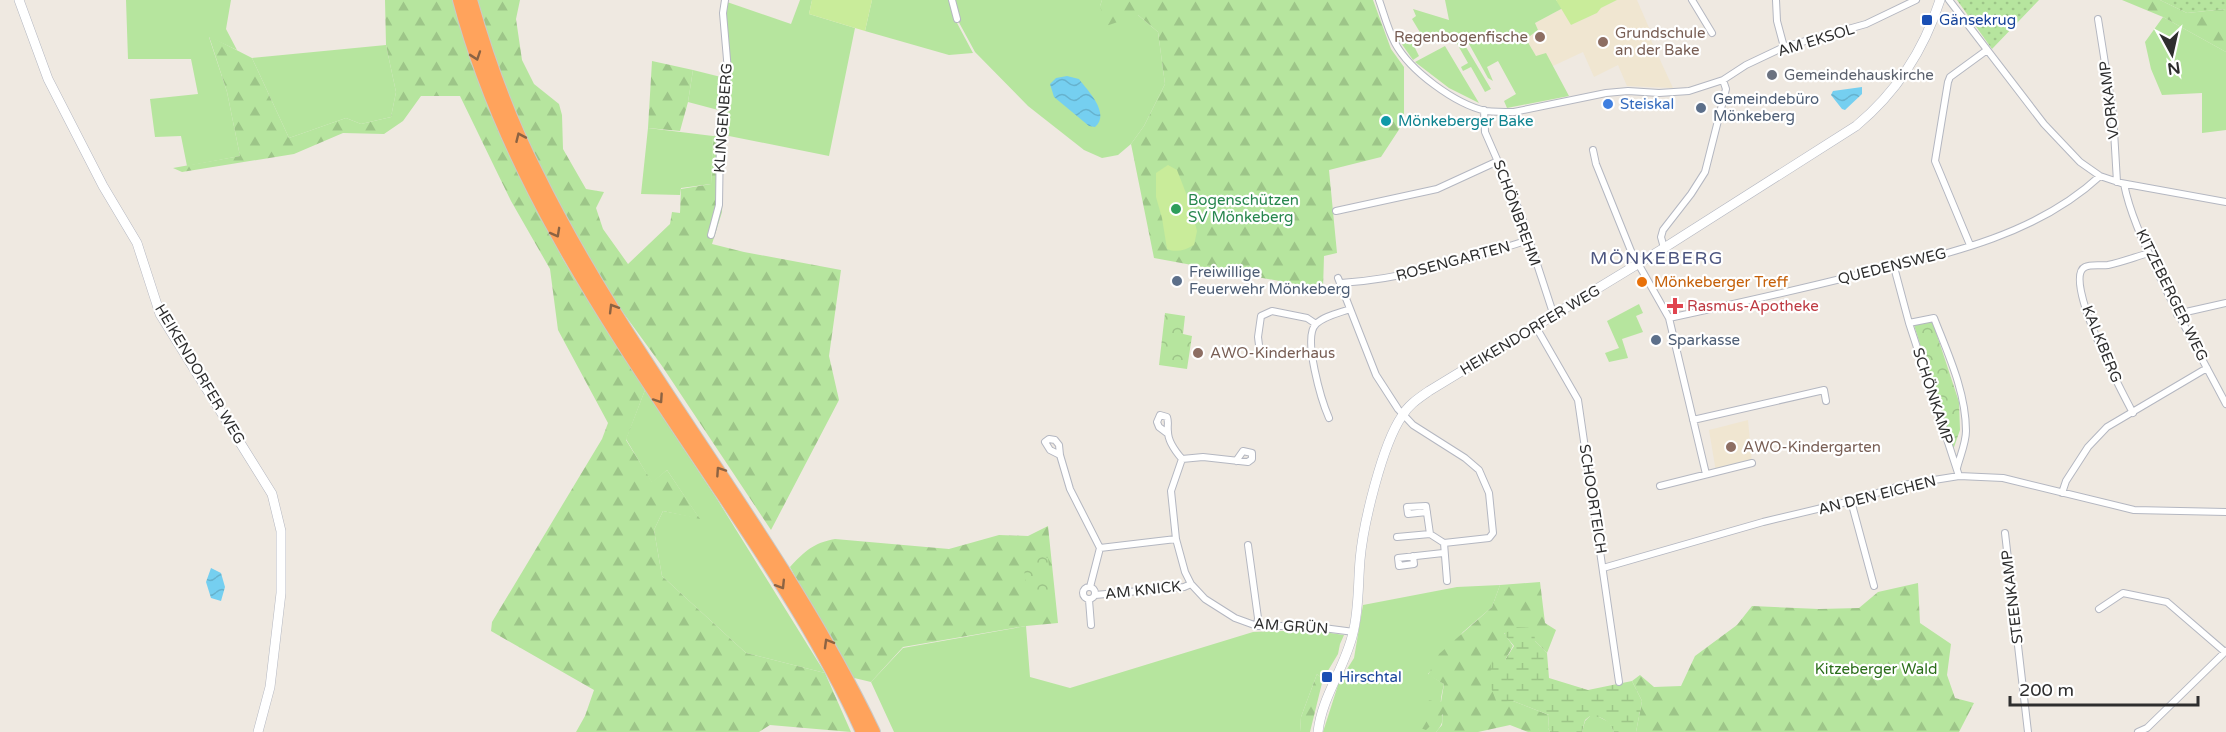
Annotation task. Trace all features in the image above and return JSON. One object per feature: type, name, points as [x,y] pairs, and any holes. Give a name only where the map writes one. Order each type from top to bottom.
[{"type":"highway","points":[[459,0],[474,50],[499,118],[567,254],[629,354],[751,528],[830,668],[862,732]]},
{"type":"highway","points":[[471,0],[499,88],[552,204],[618,317],[751,528],[836,657],[874,732]]},
{"type":"street","name":"HEIKENDORFER WEG","points":[[19,0],[48,79],[103,186],[138,243],[160,314],[272,494],[280,531],[281,593],[270,687],[258,732]]},
{"type":"street","name":"KLINGENBERG","points":[[711,235],[719,205],[720,138],[728,71],[723,13],[725,0]]},
{"type":"street","points":[[952,0],[957,19]]},
{"type":"street","points":[[1379,0],[1395,44],[1410,64],[1435,85],[1484,110]]},
{"type":"street","points":[[1692,0],[1712,33]]},
{"type":"street","points":[[1776,0],[1775,10],[1784,47]]},
{"type":"street","name":"AM EKSOL","points":[[1484,110],[1514,112],[1616,92],[1689,91],[1723,80],[1746,65],[1784,47],[1866,24],[1916,0]]},
{"type":"street","name":"HEIKENDORFER WEG","points":[[1318,732],[1324,705],[1349,651],[1354,632],[1362,545],[1380,471],[1395,428],[1403,414],[1429,391],[1834,142],[1872,113],[1884,102],[1914,61],[1926,39],[1940,0]]},
{"type":"street","points":[[1949,0],[2044,124],[2080,162],[2100,176],[2124,184],[2226,202]]},
{"type":"street","name":"VORKAMP","points":[[2098,19],[2113,114],[2117,182]]},
{"type":"street","points":[[1970,245],[1935,161],[1936,148],[1950,77],[1988,51]]},
{"type":"street","points":[[1664,248],[1661,237],[1663,230],[1705,172],[1726,89],[1723,80]]},
{"type":"street","name":"SCHÖNBREHM","points":[[1484,110],[1485,132],[1529,240],[1554,316]]},
{"type":"street","points":[[1593,150],[1596,164],[1631,251],[1640,263],[1669,318],[1706,474]]},
{"type":"street","points":[[1336,211],[1437,189],[1498,161]]},
{"type":"street","name":"QUEDENSWEG","points":[[1669,318],[1894,267],[1970,245],[2027,226],[2052,212],[2100,176]]},
{"type":"street","name":"KITZEBERGER WEG","points":[[2124,184],[2128,205],[2177,314],[2222,390],[2226,404]]},
{"type":"street","name":"ROSENGARTEN","points":[[1350,309],[1339,280],[1395,277],[1428,270],[1529,240]]},
{"type":"street","name":"KALKBERG","points":[[2133,413],[2106,362],[2087,313],[2079,278],[2085,267],[2108,265],[2149,253]]},
{"type":"street","name":"SCHÖNKAMP","points":[[1894,267],[1909,323],[1958,472]]},
{"type":"street","points":[[2177,314],[2226,303]]},
{"type":"street","points":[[1329,418],[1322,401],[1310,340],[1316,324],[1350,309],[1376,375],[1403,414],[1413,425],[1465,458],[1479,470],[1489,493],[1493,533],[1488,538],[1444,543],[1430,534],[1397,537]]},
{"type":"street","points":[[1260,353],[1258,338],[1261,316],[1267,312],[1307,318],[1316,324]]},
{"type":"street","name":"SCHÖNKAMP","points":[[1909,323],[1934,318],[1964,402],[1966,434],[1958,472]]},
{"type":"street","name":"SCHOORTEICH","points":[[1536,327],[1578,400],[1619,682]]},
{"type":"street","points":[[2062,493],[2066,480],[2088,447],[2108,428],[2208,368]]},
{"type":"street","points":[[1693,420],[1824,390],[1826,401]]},
{"type":"street","points":[[1167,433],[1175,452],[1182,459],[1203,457],[1236,460]]},
{"type":"street","points":[[1060,455],[1070,489],[1100,548],[1090,587]]},
{"type":"street","name":"AM GRÜN","points":[[1182,459],[1171,491],[1176,539],[1185,572],[1191,584],[1205,598],[1246,623],[1257,626],[1308,626],[1354,632]]},
{"type":"street","points":[[1660,486],[1752,463]]},
{"type":"street","name":"AN DEN EICHEN","points":[[1603,568],[1763,522],[1958,472],[2003,478],[2133,510],[2226,512]]},
{"type":"street","points":[[1851,501],[1874,586]]},
{"type":"street","points":[[1427,512],[1430,534]]},
{"type":"street","name":"STEENKAMP","points":[[2005,533],[2028,732]]},
{"type":"street","points":[[1100,548],[1176,539]]},
{"type":"street","points":[[1444,543],[1447,581]]},
{"type":"street","points":[[1248,545],[1258,618],[1257,626]]},
{"type":"street","points":[[1413,556],[1443,553]]},
{"type":"street","name":"AM KNICK","points":[[1089,600],[1095,595],[1184,587],[1191,584]]},
{"type":"street","name":"AM KNICK","points":[[1090,625],[1089,600],[1083,594],[1084,589],[1090,587],[1095,590],[1095,595]]},
{"type":"street","points":[[2099,609],[2123,593],[2167,603],[2225,651],[2147,728],[2138,732]]},
{"type":"shaded area","name":"Grundschule an der Bake","points":[[1617,0],[1637,0],[1650,30],[1650,38],[1673,88],[1627,86],[1618,65],[1594,77],[1583,52],[1553,66],[1536,56],[1526,39],[1538,30],[1535,23],[1563,8],[1571,25],[1597,13],[1601,8]]},
{"type":"shaded area","name":"AWO-Kindergarten","points":[[1748,420],[1752,463],[1716,472],[1709,430]]},
{"type":"green space","points":[[126,0],[231,0],[226,29],[237,50],[209,37],[227,92],[240,156],[187,166],[181,136],[155,137],[150,99],[198,94],[191,59],[128,59]]},
{"type":"green space","points":[[385,0],[453,0],[517,170],[564,261],[645,390],[626,440],[652,482],[667,470],[700,519],[663,511],[654,530],[662,576],[746,653],[825,673],[851,732],[770,725],[759,732],[576,732],[585,716],[594,690],[491,631],[492,622],[602,439],[608,423],[558,330],[550,269],[511,201],[460,96],[421,96],[403,121],[384,134],[343,133],[294,154],[182,172],[173,168],[240,156],[227,92],[209,36],[252,58],[289,138],[346,118],[361,124],[391,117],[396,92],[386,45]]},
{"type":"green space","points":[[475,0],[520,0],[516,19],[522,60],[534,84],[559,104],[562,115],[563,149],[586,189],[604,192],[596,208],[603,229],[628,264],[670,224],[672,212],[680,213],[681,189],[711,184],[713,136],[724,135],[722,212],[712,244],[841,270],[829,356],[839,400],[771,530],[662,366],[603,285],[563,217],[514,116]]},
{"type":"green space","points":[[800,0],[812,0],[809,14],[855,28],[829,156],[724,135],[730,75],[725,14],[727,2],[791,24]]},
{"type":"green space","points":[[812,0],[872,0],[865,31],[809,14]]},
{"type":"green space","points":[[872,0],[1102,0],[1100,6],[1138,15],[1158,32],[1165,84],[1144,126],[1131,144],[1118,155],[1102,158],[1084,150],[1028,106],[975,52],[956,17],[973,53],[949,55],[865,31]]},
{"type":"green space","points":[[1102,0],[1373,0],[1391,49],[1404,67],[1404,122],[1381,157],[1329,170],[1337,253],[1324,256],[1323,289],[1154,258],[1131,144],[1144,126],[1165,84],[1158,32],[1138,15],[1106,26],[1100,6]]},
{"type":"green space","points":[[1445,0],[1556,0],[1563,8],[1535,23],[1538,30],[1526,39],[1536,56],[1546,53],[1569,96],[1507,108],[1504,101],[1516,94],[1498,61],[1487,67],[1493,81],[1488,78],[1464,35],[1460,37],[1491,89],[1485,92],[1471,67],[1463,71],[1461,67],[1468,63],[1452,35],[1443,40],[1438,33],[1415,48],[1419,56],[1413,60],[1399,40],[1405,37],[1411,41],[1421,34],[1412,19],[1416,16],[1413,9],[1449,20]]},
{"type":"green space","points":[[1556,0],[1617,0],[1601,8],[1597,13],[1571,25]]},
{"type":"green space","points":[[1957,0],[2039,0],[1992,49]]},
{"type":"green space","points":[[2122,0],[2160,0],[2187,13],[2226,9],[2226,52],[2163,17]]},
{"type":"green space","points":[[2160,0],[2226,0],[2226,9],[2187,13]]},
{"type":"green space","points":[[2163,17],[2226,52],[2226,130],[2202,133],[2202,93],[2162,95],[2151,69],[2145,42]]},
{"type":"green space","points":[[386,45],[396,92],[391,117],[361,124],[346,118],[289,138],[252,58]]},
{"type":"green space","points":[[1445,46],[1479,103],[1449,88],[1415,62]]},
{"type":"green space","points":[[652,61],[693,70],[680,131],[648,128]]},
{"type":"green space","points":[[693,70],[725,78],[722,111],[688,102]]},
{"type":"green space","points":[[648,128],[713,136],[711,184],[681,188],[680,195],[641,194]]},
{"type":"green space","name":"Bogenschützen SV Mönkeberg","points":[[1168,165],[1177,170],[1197,231],[1194,245],[1174,251],[1167,249],[1156,197],[1156,173]]},
{"type":"green space","points":[[1639,304],[1643,313],[1636,316],[1643,332],[1622,339],[1628,358],[1609,362],[1605,353],[1619,348],[1607,321]]},
{"type":"green space","points":[[1165,313],[1185,316],[1183,334],[1192,336],[1187,369],[1159,365]]},
{"type":"green space","points":[[1932,320],[1959,402],[1960,430],[1953,450],[1914,325]]},
{"type":"green space","points":[[645,390],[717,499],[825,673],[746,653],[662,576],[654,530],[663,511],[699,518],[667,470],[652,483],[626,439]]},
{"type":"green space","points":[[1048,526],[1058,623],[1026,626],[903,647],[871,682],[850,677],[790,567],[810,548],[835,539],[949,549],[999,535],[1028,536]]},
{"type":"green space","points":[[1026,556],[1048,558],[1053,598],[1038,600],[1027,585],[1024,568]]},
{"type":"green space","points":[[1540,582],[1545,623],[1556,630],[1547,653],[1535,641],[1504,633],[1513,646],[1505,660],[1513,701],[1549,715],[1550,732],[1528,732],[1510,725],[1478,732],[1436,732],[1442,725],[1443,714],[1426,730],[1420,728],[1429,700],[1441,702],[1444,684],[1428,675],[1439,654],[1492,607],[1500,585]]},
{"type":"green space","name":"Kitzeberger Wald","points":[[1918,583],[1920,623],[1951,644],[1947,675],[1955,698],[1974,703],[1959,732],[1636,732],[1642,701],[1632,681],[1640,675],[1654,687],[1681,686],[1695,656],[1737,625],[1752,606],[1859,608],[1878,592]]},
{"type":"green space","points":[[1500,585],[1492,607],[1463,632],[1428,674],[1444,684],[1441,697],[1443,719],[1436,732],[1323,732],[1339,682],[1354,658],[1363,605],[1457,587]]},
{"type":"green space","points":[[1026,626],[1030,677],[1070,688],[1253,632],[1309,630],[1344,635],[1338,654],[1323,679],[1317,674],[1301,717],[1300,732],[894,732],[871,682],[903,648]]},
{"type":"green space","points":[[1515,627],[1534,628],[1535,641],[1547,653],[1549,678],[1588,690],[1632,681],[1642,701],[1636,732],[1614,732],[1605,720],[1590,716],[1585,720],[1582,732],[1550,732],[1549,715],[1513,701],[1497,703],[1490,685],[1491,663],[1505,660],[1514,646],[1504,634]]},
{"type":"green space","points":[[1317,674],[1323,679],[1310,732],[1300,732],[1301,717]]},
{"type":"green space","points":[[1590,716],[1597,716],[1609,722],[1614,732],[1582,732],[1585,721]]},
{"type":"water","points":[[1067,76],[1079,79],[1096,102],[1100,115],[1095,127],[1089,126],[1054,97],[1050,84],[1056,78]]},
{"type":"water","points":[[1862,87],[1862,94],[1845,110],[1831,95],[1833,91]]},
{"type":"water","points":[[211,568],[221,573],[225,587],[221,601],[211,598],[206,582]]},
{"type":"place","name":"Gänsekrug","points":[[1927,20]]},
{"type":"place","name":"Regenbogenfische","points":[[1540,37]]},
{"type":"place","name":"Grundschule an der Bake","points":[[1603,42]]},
{"type":"place","name":"Gemeindehauskirche","points":[[1772,75]]},
{"type":"place","name":"Steiskal","points":[[1608,104]]},
{"type":"place","name":"Gemeindebüro Mönkeberg","points":[[1701,108]]},
{"type":"place","name":"Mönkeberger Bake","points":[[1386,121]]},
{"type":"place","name":"Bogenschützen SV Mönkeberg","points":[[1176,209]]},
{"type":"place","name":"Freiwillige Feuerwehr Mönkeberg","points":[[1177,281]]},
{"type":"place","name":"Mönkeberger Treff","points":[[1642,282]]},
{"type":"place","name":"Rasmus-Apotheke","points":[[1675,306]]},
{"type":"place","name":"Sparkasse","points":[[1656,340]]},
{"type":"place","name":"AWO-Kinderhaus","points":[[1198,353]]},
{"type":"place","name":"AWO-Kindergarten","points":[[1731,447]]},
{"type":"place","name":"Hirschtal","points":[[1327,677]]},
{"type":"district","name":"MÖNKEBERG","points":[[1657,258]]}]
